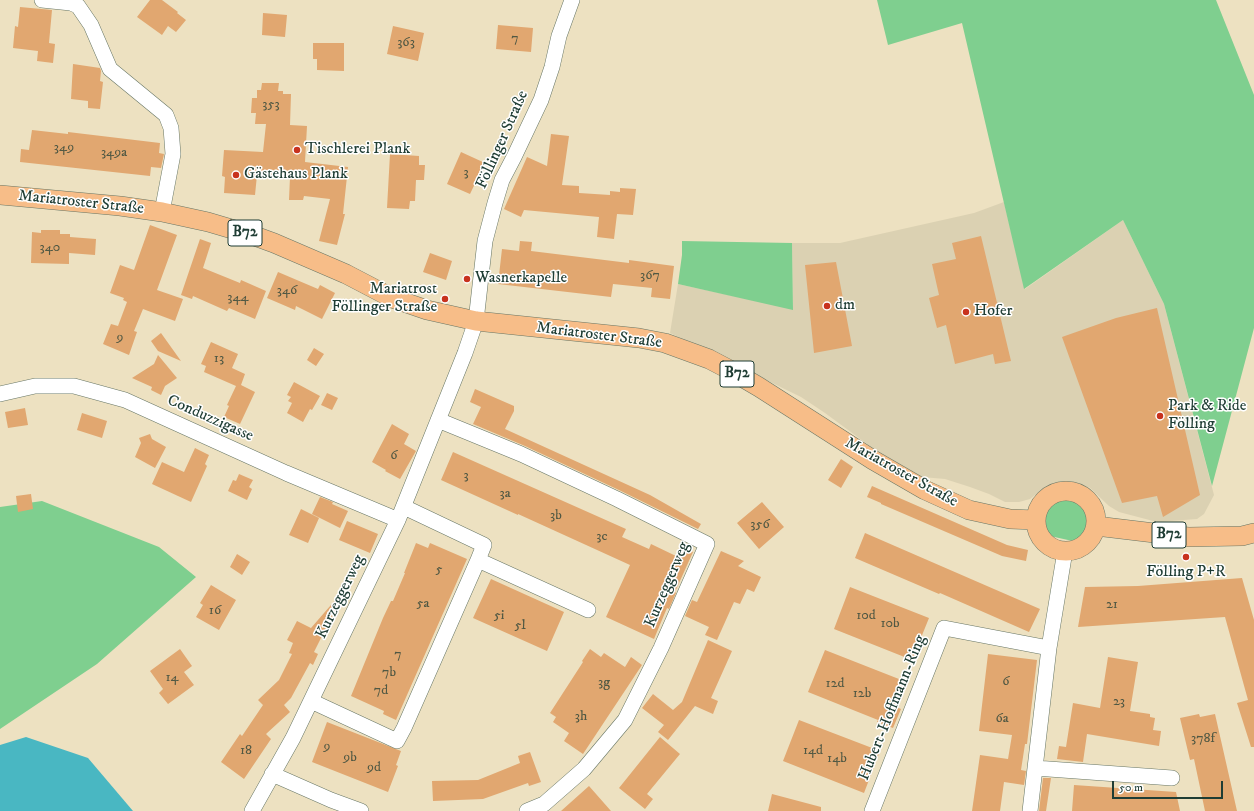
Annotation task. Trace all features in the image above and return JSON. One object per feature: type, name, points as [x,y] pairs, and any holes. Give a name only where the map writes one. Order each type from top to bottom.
[{"type":"main road","name":"Mariatroster Straße","points":[[0,195],[120,206],[162,212],[208,222],[252,235],[314,260],[346,274],[392,298],[427,310],[476,321],[639,338],[665,343],[709,359],[759,387],[873,460],[925,490],[969,510],[1010,519],[1036,520]]},
{"type":"main road","points":[[1062,491],[1073,492],[1083,496],[1092,504],[1096,515],[1096,526],[1093,536],[1085,545],[1076,550],[1065,551],[1048,545],[1041,538],[1036,520],[1044,501],[1052,495],[1062,491]]},
{"type":"main road","name":"B72","points":[[1096,526],[1188,537],[1242,536],[1254,533]]},
{"type":"street","name":"Mariatroster Straße","points":[[42,0],[71,3],[78,6],[91,24],[110,69],[166,115],[171,128],[173,154],[162,212]]},
{"type":"street","name":"Föllinger Straße","points":[[476,321],[486,241],[495,203],[502,180],[541,100],[552,67],[558,36],[572,0]]},
{"type":"street","name":"Kurzeggerweg","points":[[252,811],[293,738],[401,514],[466,353],[476,321]]},
{"type":"street","name":"Conduzzigasse","points":[[0,394],[35,386],[74,386],[125,400],[286,474],[401,514]]},
{"type":"street","name":"Kurzeggerweg","points":[[438,420],[521,454],[618,499],[707,544],[661,648],[625,720],[584,769],[544,804],[527,811]]},
{"type":"street","points":[[311,701],[397,741],[404,728],[484,545],[401,514]]},
{"type":"street","points":[[1030,811],[1049,648],[1065,551]]},
{"type":"street","points":[[478,560],[588,610]]},
{"type":"street","name":"Hubert-Hoffmann-Ring","points":[[872,811],[944,628],[1049,648]]},
{"type":"street","points":[[1035,768],[1172,778]]},
{"type":"street","points":[[272,774],[331,800],[361,811]]},
{"type":"shaded area","points":[[1004,202],[1025,289],[1123,220],[1164,304],[1214,495],[1204,514],[1197,519],[1157,522],[1119,512],[1109,506],[1089,487],[1035,495],[1030,499],[1019,502],[1005,502],[989,494],[945,479],[922,477],[878,452],[801,397],[670,333],[678,284],[793,309],[792,243],[840,243],[974,213]]},
{"type":"green space","points":[[877,0],[1216,0],[1254,95],[1254,328],[1212,486],[1164,304],[1123,220],[1024,289],[962,23],[888,45]]},
{"type":"green space","points":[[682,241],[792,243],[793,310],[678,284],[682,255]]},
{"type":"green space","points":[[1064,498],[1072,498],[1079,501],[1088,512],[1090,519],[1089,526],[1086,533],[1077,542],[1050,536],[1046,530],[1044,516],[1047,510],[1051,504]]},
{"type":"green space","points":[[42,501],[159,547],[196,577],[97,664],[0,729],[0,507]]},
{"type":"water","points":[[26,737],[88,758],[133,811],[0,811],[0,745]]},
{"type":"building","points":[[150,0],[162,0],[186,20],[176,32],[168,26],[162,35],[137,17]]},
{"type":"building","points":[[20,7],[52,10],[49,43],[55,44],[53,63],[37,61],[38,51],[13,48],[15,26],[18,27]]},
{"type":"building","points":[[263,13],[287,15],[285,37],[262,35]]},
{"type":"building","points":[[498,25],[533,28],[531,52],[496,49]]},
{"type":"building","points":[[393,26],[424,33],[418,61],[387,54]]},
{"type":"building","points":[[313,43],[344,43],[344,71],[317,70],[317,59],[313,59]]},
{"type":"building","points":[[73,64],[100,68],[100,81],[103,82],[100,109],[88,108],[88,101],[71,99]]},
{"type":"building","points":[[262,83],[279,83],[278,91],[283,91],[283,94],[291,94],[290,125],[307,126],[305,162],[348,167],[343,214],[345,214],[337,245],[319,241],[330,199],[304,196],[303,200],[289,200],[290,177],[257,175],[255,195],[224,193],[225,177],[222,176],[224,150],[263,152],[266,124],[255,124],[256,113],[251,113],[252,98],[257,98],[257,90],[261,90]]},
{"type":"building","points":[[32,130],[68,134],[68,132],[160,143],[159,153],[164,154],[161,168],[151,167],[150,176],[20,162],[21,149],[29,150]]},
{"type":"building","points":[[551,134],[569,136],[562,185],[579,186],[579,193],[610,195],[610,191],[620,192],[620,188],[636,189],[633,215],[617,214],[614,239],[597,237],[599,217],[524,210],[521,217],[504,209],[527,157],[547,166]]},
{"type":"building","points":[[461,152],[485,163],[470,194],[447,184]]},
{"type":"building","points":[[390,154],[419,156],[419,165],[425,165],[424,180],[416,180],[415,201],[410,201],[409,209],[387,208]]},
{"type":"building","points":[[150,225],[177,235],[157,290],[183,299],[175,321],[143,309],[134,331],[137,332],[129,355],[103,344],[111,324],[118,326],[127,302],[123,300],[124,298],[110,293],[120,265],[134,270]]},
{"type":"building","points":[[41,230],[60,230],[60,234],[70,234],[70,237],[96,239],[95,255],[69,253],[69,264],[31,263],[32,232],[41,233]]},
{"type":"building","name":"Hofer","points":[[981,236],[1011,361],[995,364],[993,354],[955,364],[946,325],[937,328],[929,298],[939,295],[932,264],[956,259],[952,243]]},
{"type":"building","points":[[200,239],[211,243],[203,268],[240,283],[241,280],[266,291],[255,319],[229,308],[227,311],[193,296],[192,299],[181,295]]},
{"type":"building","points":[[520,241],[532,242],[531,251],[629,263],[629,260],[674,266],[670,299],[651,297],[652,288],[613,284],[611,297],[498,284],[502,249],[519,251]]},
{"type":"building","points":[[430,253],[452,261],[446,280],[423,272]]},
{"type":"building","name":"dm","points":[[836,262],[852,346],[814,353],[805,265]]},
{"type":"building","points":[[278,272],[318,289],[320,285],[335,293],[322,319],[296,306],[295,310],[267,298]]},
{"type":"building","name":"Park & Ride Fölling","points":[[1157,308],[1200,495],[1163,517],[1157,496],[1122,503],[1062,337],[1116,318]]},
{"type":"building","points":[[161,333],[181,361],[158,351],[151,341]]},
{"type":"building","points":[[211,342],[238,354],[232,368],[245,374],[241,385],[255,392],[240,424],[224,417],[229,406],[227,405],[236,386],[204,372],[206,366],[201,364]]},
{"type":"building","points":[[314,348],[324,354],[316,366],[307,360]]},
{"type":"building","points":[[158,355],[177,378],[165,386],[161,395],[151,390],[152,387],[132,378],[154,364]]},
{"type":"building","points":[[294,382],[320,396],[312,410],[310,409],[303,422],[287,413],[292,403],[288,401],[291,397],[287,395]]},
{"type":"building","points":[[475,389],[514,406],[514,411],[505,429],[650,495],[701,524],[698,529],[525,446],[473,424],[481,407],[470,402]]},
{"type":"building","points":[[327,393],[338,398],[332,410],[321,405]]},
{"type":"building","points":[[25,408],[28,425],[8,428],[5,412]]},
{"type":"building","points":[[82,413],[107,421],[102,438],[77,430]]},
{"type":"building","points":[[392,424],[409,434],[404,444],[416,451],[400,479],[372,462]]},
{"type":"building","points":[[150,434],[152,439],[166,447],[155,468],[135,457],[141,443],[139,438]]},
{"type":"building","points":[[195,448],[209,455],[205,464],[207,466],[191,502],[152,484],[162,462],[184,472]]},
{"type":"building","points":[[453,452],[626,529],[622,537],[649,549],[651,544],[676,556],[680,547],[693,552],[669,609],[667,608],[654,639],[606,617],[630,565],[441,480]]},
{"type":"building","points":[[841,459],[853,467],[841,488],[828,480]]},
{"type":"building","points":[[239,474],[253,480],[249,487],[252,489],[247,500],[228,491],[233,480],[236,481]]},
{"type":"building","points":[[872,486],[1007,545],[1028,550],[1026,561],[1002,556],[881,504],[867,497]]},
{"type":"building","points":[[31,494],[33,509],[18,512],[16,496]]},
{"type":"building","points":[[320,497],[333,502],[332,504],[348,511],[340,528],[312,514]]},
{"type":"building","points":[[762,502],[784,527],[759,549],[737,523]]},
{"type":"building","points":[[301,509],[319,518],[308,543],[289,535]]},
{"type":"building","points":[[347,521],[378,534],[370,553],[339,540]]},
{"type":"building","points":[[865,533],[1040,609],[1029,632],[855,558]]},
{"type":"building","points":[[416,543],[428,548],[430,543],[467,559],[396,720],[383,714],[384,711],[351,696],[383,618],[391,601],[393,601],[405,573]]},
{"type":"building","points":[[721,551],[744,561],[738,566],[761,577],[754,592],[747,589],[740,604],[734,602],[717,640],[705,635],[709,627],[685,616],[692,600],[697,602]]},
{"type":"building","points":[[237,554],[250,562],[242,575],[230,567]]},
{"type":"building","points":[[1242,578],[1254,620],[1254,747],[1251,747],[1237,703],[1248,700],[1225,617],[1078,627],[1085,587],[1138,586]]},
{"type":"building","points":[[491,579],[564,612],[547,651],[473,618]]},
{"type":"building","points":[[211,585],[236,600],[219,630],[196,617],[203,605],[200,603]]},
{"type":"building","points":[[850,587],[929,618],[912,660],[834,629]]},
{"type":"building","points":[[337,598],[340,600],[314,652],[318,654],[313,665],[310,663],[291,698],[284,705],[290,712],[266,734],[271,739],[244,779],[221,762],[240,734],[242,736],[263,705],[258,700],[279,680],[292,654],[289,653],[293,643],[287,640],[297,621],[311,628]]},
{"type":"building","points":[[708,640],[732,651],[711,698],[718,701],[713,714],[695,706],[668,740],[658,732],[664,725],[642,708],[653,694],[673,710],[682,702]]},
{"type":"building","points":[[180,649],[192,666],[184,672],[194,685],[168,704],[159,693],[163,689],[150,671]]},
{"type":"building","points":[[590,649],[601,657],[604,653],[625,667],[631,657],[642,665],[583,754],[564,741],[569,733],[553,722],[556,717],[550,713]]},
{"type":"building","points":[[825,650],[904,681],[894,706],[901,709],[893,728],[877,722],[878,720],[808,692]]},
{"type":"building","points":[[988,654],[1037,660],[1027,744],[1025,744],[1021,770],[1026,771],[1024,785],[1004,782],[1000,811],[972,811],[980,755],[1008,759],[1012,735],[979,731]]},
{"type":"building","points":[[1108,657],[1138,662],[1130,711],[1150,714],[1150,717],[1155,718],[1153,730],[1161,731],[1159,746],[1087,734],[1083,762],[1057,759],[1059,746],[1066,747],[1073,703],[1100,708]]},
{"type":"building","points":[[1199,714],[1200,717],[1215,714],[1237,811],[1205,811],[1194,759],[1190,760],[1180,718]]},
{"type":"building","points":[[799,720],[880,751],[864,793],[783,761]]},
{"type":"building","points":[[327,722],[401,751],[396,765],[398,766],[388,792],[312,762]]},
{"type":"building","points":[[660,737],[680,754],[647,794],[653,799],[645,809],[619,788]]},
{"type":"building","points":[[530,752],[541,782],[529,786],[528,783],[483,799],[433,801],[432,781],[478,780],[520,763],[518,756]]},
{"type":"building","points":[[1043,778],[1051,778],[1046,811],[1039,811]]},
{"type":"building","points":[[1074,785],[1176,792],[1180,811],[1072,811]]},
{"type":"building","points":[[589,786],[611,811],[561,811]]},
{"type":"building","points":[[772,794],[821,807],[821,811],[768,811]]},
{"type":"place","name":"Tischlerei Plank","points":[[297,150]]},
{"type":"place","name":"Gästehaus Plank","points":[[236,175]]},
{"type":"place","name":"Wasnerkapelle","points":[[467,279]]},
{"type":"place","name":"Mariatrost Föllinger Straße","points":[[445,299]]},
{"type":"place","name":"dm","points":[[827,306]]},
{"type":"place","name":"Hofer","points":[[966,312]]},
{"type":"place","name":"Park & Ride Fölling","points":[[1160,416]]},
{"type":"place","name":"Fölling P+R","points":[[1186,557]]}]
